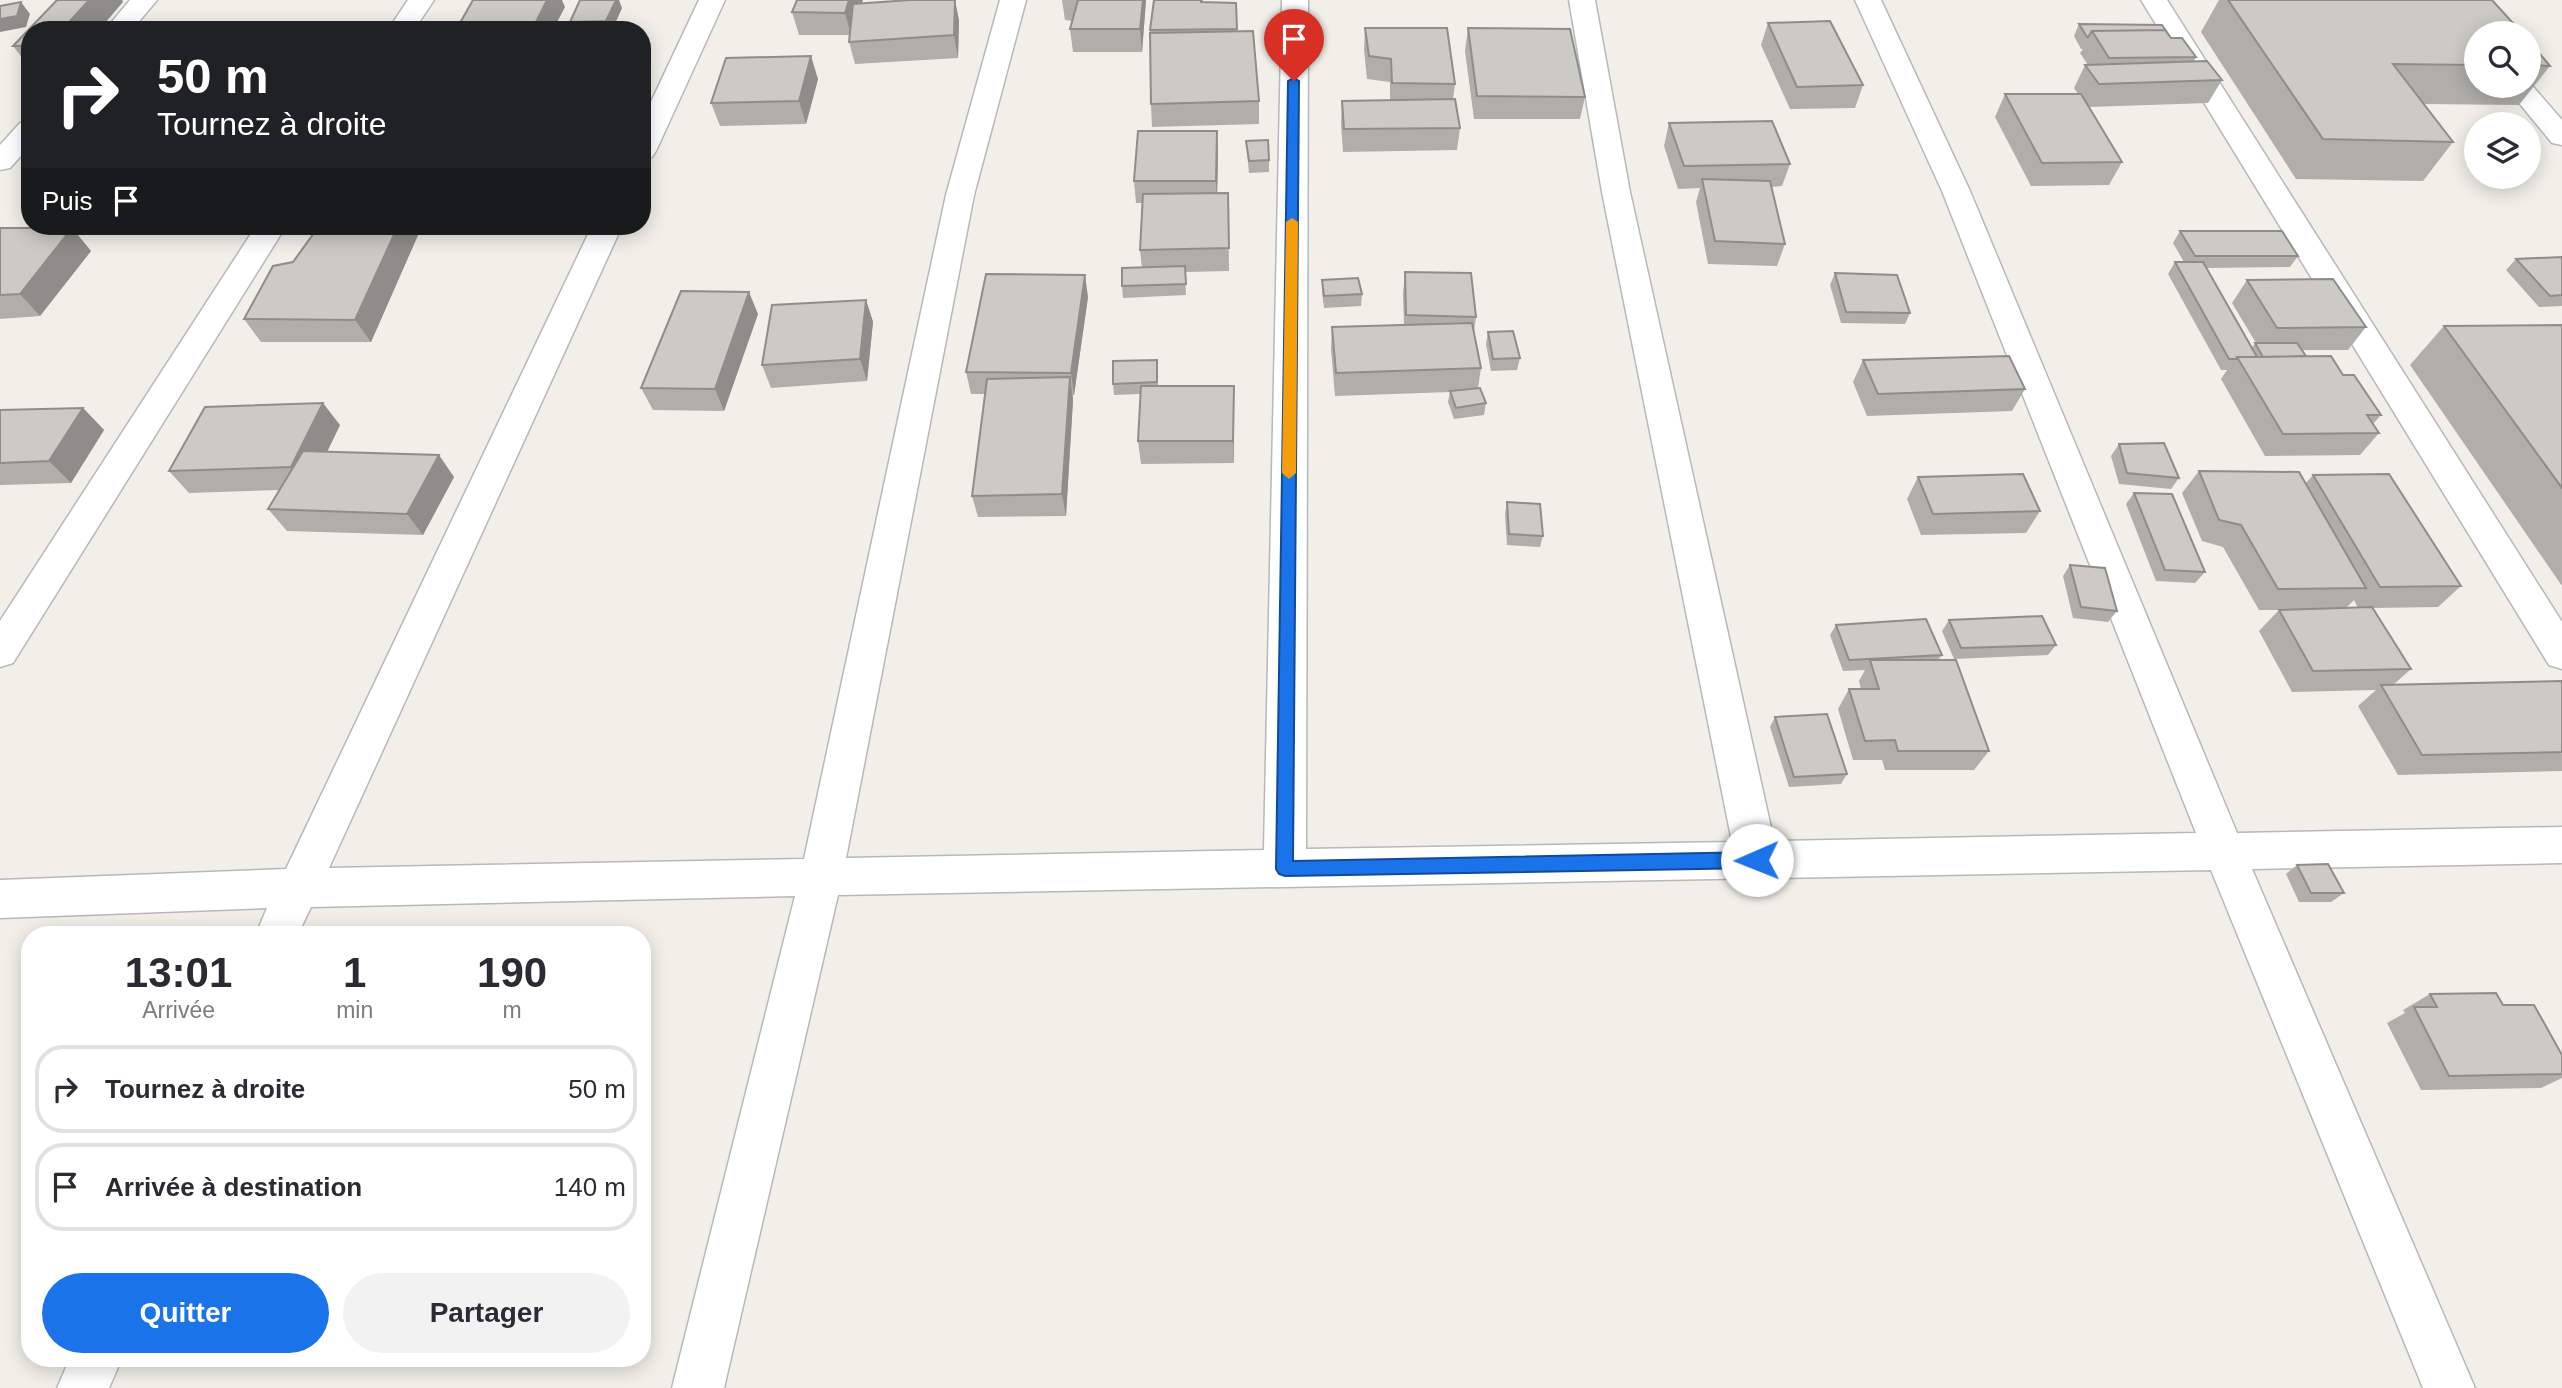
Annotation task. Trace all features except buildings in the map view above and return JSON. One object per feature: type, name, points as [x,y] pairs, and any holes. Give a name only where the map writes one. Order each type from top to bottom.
[{"type":"street","points":[[126,21],[144,0]]},
{"type":"street","points":[[407,21],[421,0]]},
{"type":"street","points":[[651,132],[712,0]]},
{"type":"street","points":[[698,1388],[821,877],[960,195],[1013,0]]},
{"type":"street","points":[[1285,869],[1295,0]]},
{"type":"street","points":[[1583,0],[1616,192],[1757,860]]},
{"type":"street","points":[[1868,0],[1956,191],[2224,851],[2449,1388]]},
{"type":"street","points":[[2154,0],[2562,654]]},
{"type":"street","points":[[2528,98],[2562,137]]},
{"type":"street","points":[[0,162],[21,139]]},
{"type":"street","points":[[0,652],[265,235]]},
{"type":"street","points":[[280,926],[603,235]]},
{"type":"street","points":[[0,899],[297,888],[2562,845]]},
{"type":"street","points":[[83,1388],[92,1367]]},
{"type":"slow traffic","points":[[1289,473],[1292,222]]},
{"type":"route","points":[[1294,81],[1285,869],[1757,860]]}]
